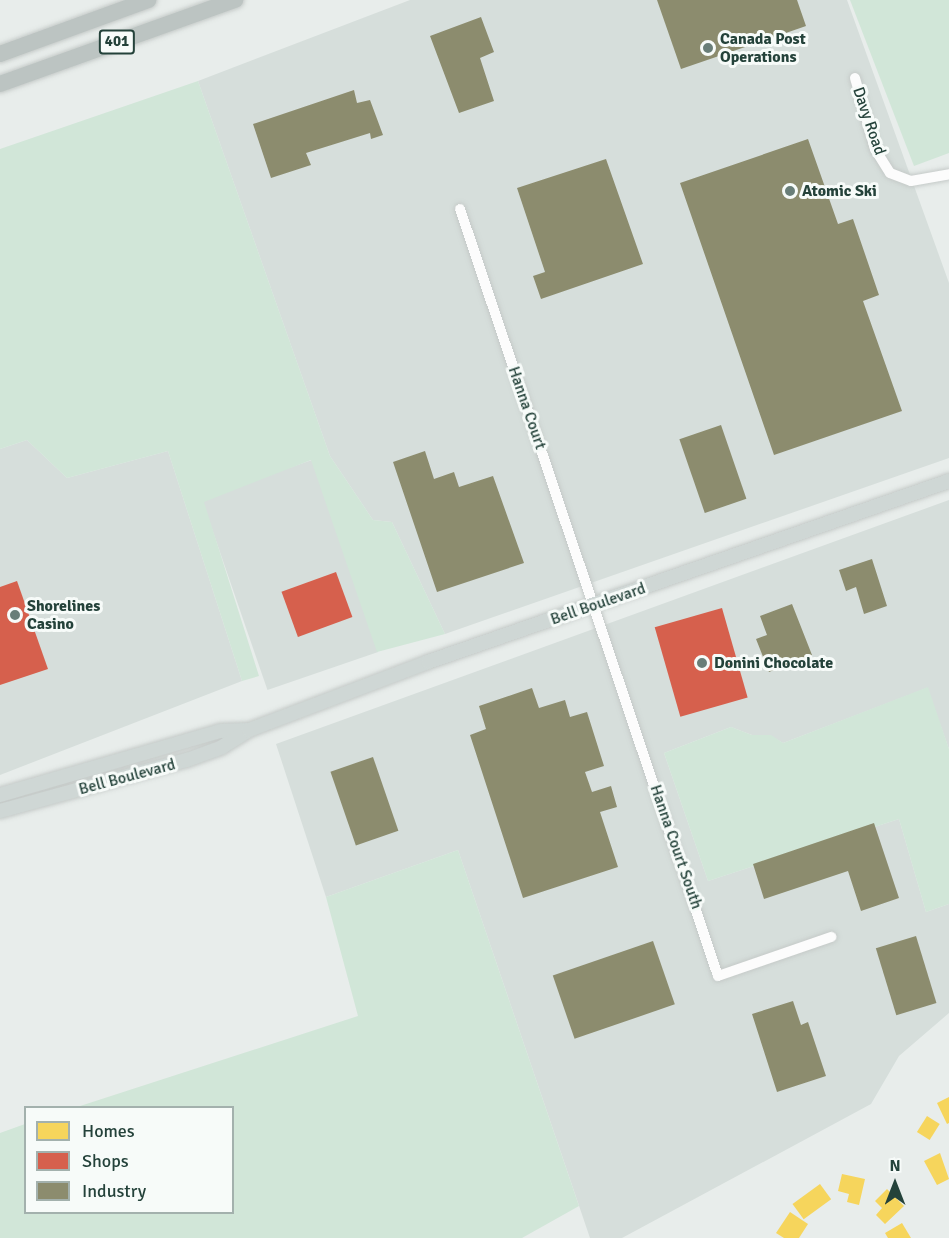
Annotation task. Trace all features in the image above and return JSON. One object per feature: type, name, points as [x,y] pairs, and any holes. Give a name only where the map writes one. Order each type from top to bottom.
[{"type":"highway","name":"401","points":[[0,54],[148,0]]},
{"type":"highway","name":"401","points":[[0,84],[235,0]]},
{"type":"main road","name":"Bell Boulevard","points":[[0,811],[187,760],[222,747],[249,730],[428,662],[949,481]]},
{"type":"main road","name":"Bell Boulevard","points":[[0,795],[220,731],[249,730]]},
{"type":"street","name":"Davy Road","points":[[855,78],[875,148],[890,173],[911,181],[949,174]]},
{"type":"street","name":"Hanna Court","points":[[460,209],[594,606]]},
{"type":"street","name":"Hanna Court South","points":[[594,606],[718,976],[831,937]]},
{"type":"shaded area","points":[[410,0],[847,0],[949,283],[949,458],[445,634],[392,522],[373,520],[330,456],[198,81]]},
{"type":"shaded area","points":[[27,440],[67,478],[168,451],[242,681],[0,775],[0,449]]},
{"type":"shaded area","points":[[312,460],[378,652],[267,690],[201,498]]},
{"type":"shaded area","points":[[949,500],[949,749],[927,688],[783,743],[771,736],[752,735],[731,727],[664,753],[708,881],[899,819],[926,912],[949,904],[949,1013],[899,1056],[871,1104],[622,1238],[590,1238],[458,850],[326,897],[276,744]]},
{"type":"green space","points":[[850,0],[949,0],[949,153],[914,166]]},
{"type":"green space","points":[[198,81],[330,456],[373,520],[392,522],[445,634],[377,652],[311,460],[204,502],[259,676],[242,681],[168,451],[67,478],[27,440],[0,449],[0,149]]},
{"type":"green space","points":[[928,687],[949,749],[949,904],[926,912],[899,819],[708,881],[664,753],[731,727],[752,735],[771,735],[783,743]]},
{"type":"green space","points":[[458,850],[579,1206],[522,1238],[0,1238],[0,1133],[24,1124],[24,1214],[234,1214],[234,1106],[80,1106],[358,1016],[326,897]]},
{"type":"building: Homes","points":[[949,1097],[949,1123],[947,1124],[937,1103]]},
{"type":"building: Homes","points":[[927,1116],[940,1124],[930,1140],[917,1132]]},
{"type":"building: Homes","points":[[940,1153],[949,1179],[937,1185],[924,1161]]},
{"type":"building: Homes","points":[[842,1174],[865,1179],[859,1205],[847,1202],[849,1194],[838,1191]]},
{"type":"building: Homes","points":[[820,1184],[831,1199],[804,1219],[792,1204]]},
{"type":"building: Homes","points":[[887,1189],[904,1206],[885,1224],[876,1215],[882,1208],[875,1201]]},
{"type":"building: Homes","points":[[790,1212],[808,1224],[799,1238],[784,1238],[776,1233]]},
{"type":"building: Homes","points":[[902,1223],[911,1238],[888,1238],[885,1233]]},
{"type":"building: Shops","points":[[336,572],[352,617],[298,637],[281,592]]},
{"type":"building: Shops","name":"Shorelines Casino","points":[[17,581],[48,669],[0,685],[0,587]]},
{"type":"building: Shops","name":"Donini Chocolate","points":[[722,608],[748,697],[680,717],[655,627]]},
{"type":"building: Industry","name":"Canada Post Operations","points":[[657,0],[797,0],[806,26],[681,69]]},
{"type":"building: Industry","points":[[481,17],[494,52],[480,58],[494,101],[459,113],[430,36]]},
{"type":"building: Industry","points":[[354,90],[357,103],[370,100],[383,135],[371,139],[370,133],[306,153],[311,165],[271,178],[253,124]]},
{"type":"building: Industry","points":[[808,139],[838,224],[853,219],[879,295],[863,301],[902,411],[774,455],[680,183]]},
{"type":"building: Industry","points":[[606,159],[643,264],[541,299],[533,276],[545,272],[517,188]]},
{"type":"building: Industry","points":[[721,425],[746,499],[705,513],[679,439]]},
{"type":"building: Industry","points":[[425,451],[434,479],[454,472],[459,487],[493,476],[524,563],[437,592],[393,462]]},
{"type":"building: Industry","points":[[872,559],[887,606],[864,614],[856,587],[846,591],[839,570]]},
{"type":"building: Industry","points":[[792,604],[812,655],[769,672],[756,639],[767,635],[760,616]]},
{"type":"building: Industry","points":[[532,688],[539,708],[565,700],[570,717],[587,712],[604,766],[585,772],[592,792],[611,786],[617,807],[600,812],[618,867],[523,898],[470,735],[486,729],[479,706]]},
{"type":"building: Industry","points":[[373,757],[398,831],[356,845],[330,772]]},
{"type":"building: Industry","points":[[874,823],[899,898],[861,911],[848,871],[764,899],[753,864]]},
{"type":"building: Industry","points":[[916,936],[936,1003],[896,1015],[876,948]]},
{"type":"building: Industry","points":[[653,941],[675,1004],[575,1039],[553,976]]},
{"type":"building: Industry","points":[[793,1001],[801,1025],[808,1022],[826,1076],[777,1092],[752,1014]]},
{"type":"place","name":"Canada Post Operations","points":[[708,48]]},
{"type":"place","name":"Atomic Ski","points":[[790,191]]},
{"type":"place","name":"Shorelines Casino","points":[[15,615]]},
{"type":"place","name":"Donini Chocolate","points":[[702,663]]}]
